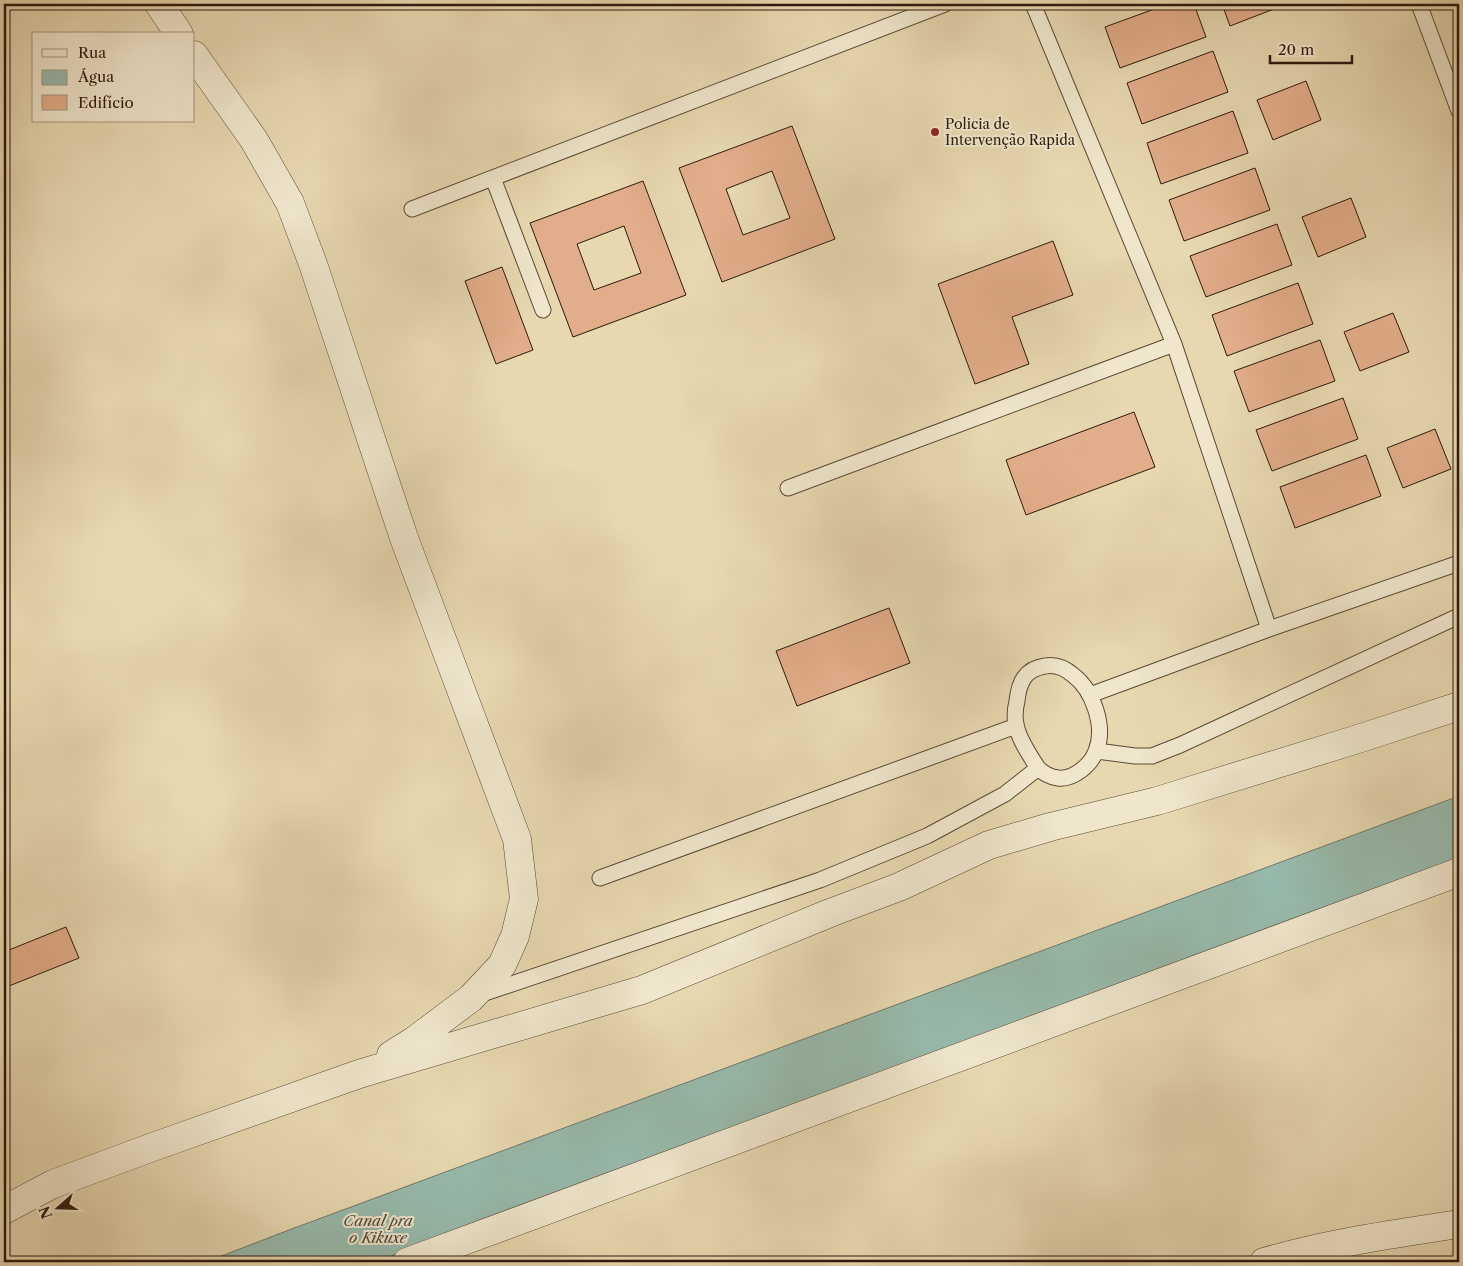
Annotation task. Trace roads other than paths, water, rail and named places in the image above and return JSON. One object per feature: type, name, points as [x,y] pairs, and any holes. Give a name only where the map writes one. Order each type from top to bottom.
[{"type":"street","points":[[160,4],[178,32]]},
{"type":"street","points":[[195,56],[254,140],[290,203],[313,264],[404,538],[517,839],[524,899],[516,936],[502,965],[470,998],[415,1040],[360,1074]]},
{"type":"street","points":[[4,1210],[53,1184],[360,1074],[642,990],[830,913],[899,887],[989,845],[1050,826],[1157,801],[1459,706]]},
{"type":"street","points":[[407,1262],[1459,872]]},
{"type":"street","points":[[1264,1262],[1347,1242],[1459,1224]]},
{"type":"lane","points":[[412,209],[945,4]]},
{"type":"lane","points":[[1033,4],[1174,344],[1269,629]]},
{"type":"lane","points":[[1419,4],[1459,111]]},
{"type":"lane","points":[[492,178],[543,310]]},
{"type":"lane","points":[[788,488],[1174,344]]},
{"type":"lane","points":[[1090,695],[1269,629],[1459,563]]},
{"type":"lane","points":[[1096,751],[1135,756],[1152,756],[1180,745],[1459,616]]},
{"type":"lane","points":[[1052,665],[1066,669],[1078,678],[1090,695],[1099,722],[1099,737],[1096,751],[1089,763],[1078,773],[1067,778],[1057,778],[1044,773],[1038,768],[1016,726],[1015,712],[1018,689],[1027,673],[1040,666],[1052,665]]},
{"type":"lane","points":[[600,878],[1016,726]]},
{"type":"lane","points":[[470,998],[820,880],[926,836],[1005,794],[1038,768]]},
{"type":"water","name":"Canal pra o Kikuxe","points":[[1459,796],[1459,857],[375,1262],[206,1262],[289,1230]]},
{"type":"place","name":"Policia de Intervenção Rapida","points":[[935,132]]}]
